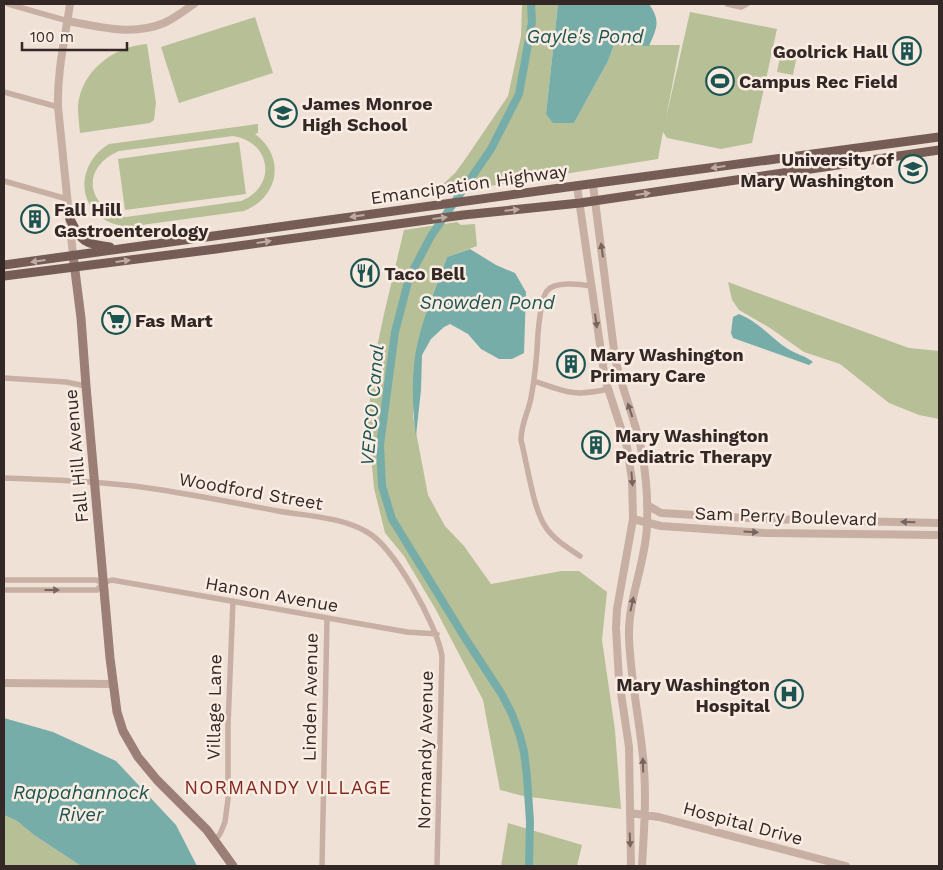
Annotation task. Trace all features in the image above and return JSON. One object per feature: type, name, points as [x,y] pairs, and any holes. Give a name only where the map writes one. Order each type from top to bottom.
[{"type":"main road","name":"Emancipation Highway","points":[[4,266],[422,206],[939,136]]},
{"type":"main road","name":"Emancipation Highway","points":[[4,276],[206,251],[417,220],[595,201],[939,150]]},
{"type":"main road","points":[[70,219],[84,242],[123,249]]},
{"type":"main road","name":"Fall Hill Avenue","points":[[73,255],[81,318],[112,684],[117,712],[123,731],[138,757],[157,780],[194,816],[215,840],[233,866]]},
{"type":"street","points":[[8,4],[68,21],[122,30],[141,29],[164,23],[194,4]]},
{"type":"street","name":"Fall Hill Avenue","points":[[70,4],[58,71],[58,107],[73,255]]},
{"type":"street","points":[[727,4],[738,7],[746,5]]},
{"type":"street","points":[[4,92],[58,107]]},
{"type":"street","points":[[4,181],[67,199]]},
{"type":"street","points":[[593,184],[615,358],[642,452],[648,523],[641,568],[630,613],[629,634],[643,760],[645,814],[642,866]]},
{"type":"street","points":[[577,186],[600,351],[608,389],[627,448],[632,480],[633,519],[617,609],[616,628],[618,671],[629,747],[632,866]]},
{"type":"street","points":[[580,556],[554,537],[546,528],[536,507],[521,440],[523,422],[529,408],[534,381],[539,328],[546,293],[552,287],[571,284],[592,286]]},
{"type":"street","points":[[4,378],[66,382],[86,386]]},
{"type":"street","points":[[534,381],[568,393],[589,393],[608,389]]},
{"type":"street","name":"Woodford Street","points":[[4,478],[147,488],[328,519],[366,531],[388,550],[412,588],[437,634]]},
{"type":"street","name":"Sam Perry Boulevard","points":[[646,506],[661,513],[765,519],[939,523]]},
{"type":"street","name":"Sam Perry Boulevard","points":[[633,519],[661,526],[765,533],[939,535]]},
{"type":"street","name":"Hanson Avenue","points":[[4,580],[96,580],[103,583]]},
{"type":"street","name":"Hanson Avenue","points":[[4,590],[97,590],[103,583],[112,580],[327,619],[407,632],[437,634]]},
{"type":"street","name":"Village Lane","points":[[215,840],[225,822],[228,799],[232,601]]},
{"type":"street","name":"Linden Avenue","points":[[322,866],[327,619]]},
{"type":"street","name":"Normandy Avenue","points":[[437,634],[442,656],[437,866]]},
{"type":"street","points":[[4,683],[112,684]]},
{"type":"street","name":"Hospital Drive","points":[[630,813],[645,814],[846,866]]},
{"type":"green space","points":[[522,4],[558,4],[546,114],[574,123],[608,61],[614,45],[680,45],[666,118],[690,12],[777,29],[752,143],[721,149],[667,138],[663,132],[658,159],[440,194],[439,188],[455,173],[508,96],[521,36]]},
{"type":"green space","points":[[255,17],[273,73],[179,103],[161,47]]},
{"type":"green space","points":[[147,44],[156,103],[154,120],[150,123],[80,133],[78,106],[80,93],[92,72],[111,55],[135,46]]},
{"type":"green space","points":[[782,47],[798,50],[793,75],[777,72]]},
{"type":"green space","points":[[258,124],[258,133],[255,134],[265,143],[271,154],[274,176],[271,187],[265,196],[256,205],[244,211],[127,227],[105,220],[95,212],[88,203],[85,192],[87,171],[92,160],[99,151],[109,144]],"holes":[[[233,136],[246,140],[256,147],[262,156],[265,165],[265,176],[253,194],[241,201],[126,217],[112,212],[102,205],[96,196],[93,186],[94,176],[98,167],[107,158],[119,151]]]},
{"type":"green space","points":[[239,142],[246,194],[125,210],[118,159]]},
{"type":"green space","points":[[457,222],[461,225],[475,224],[477,246],[447,257],[429,304],[418,343],[413,416],[428,495],[445,526],[464,546],[491,584],[561,571],[579,571],[607,592],[602,640],[615,730],[621,809],[523,796],[500,790],[483,700],[436,610],[404,556],[385,533],[374,488],[368,422],[373,366],[384,314],[404,230]]},
{"type":"green space","points":[[728,282],[909,348],[939,351],[939,419],[919,415],[889,403],[840,364],[804,352],[770,328],[739,310],[732,300]]},
{"type":"green space","points":[[4,815],[17,821],[34,835],[81,866],[4,866]]},
{"type":"green space","points":[[508,823],[582,845],[577,866],[501,866]]},
{"type":"water","name":"Gayle's Pond","points":[[558,4],[649,4],[656,20],[656,29],[649,46],[614,45],[608,61],[574,123],[553,123],[546,114]]},
{"type":"water","name":"Snowden Pond","points":[[470,249],[496,265],[515,273],[526,292],[524,353],[512,359],[499,359],[481,349],[468,334],[450,324],[444,327],[431,339],[422,355],[421,390],[416,436],[413,376],[421,330],[447,257]]},
{"type":"water","points":[[739,314],[753,321],[788,349],[813,362],[809,365],[733,338],[731,333],[733,317]]},
{"type":"water","name":"Rappahannock River","points":[[4,718],[53,732],[116,761],[176,825],[197,866],[81,866],[34,835],[17,821],[4,815]]},
{"type":"waterway","name":"VEPCO Canal","points":[[529,866],[530,822],[527,777],[520,736],[512,714],[501,693],[392,519],[382,486],[380,445],[395,332],[409,278],[431,236],[491,149],[519,94],[532,22],[531,4]]},
{"type":"place","name":"Goolrick Hall","points":[[907,51]]},
{"type":"place","name":"Campus Rec Field","points":[[720,81]]},
{"type":"place","name":"James Monroe High School","points":[[283,113]]},
{"type":"place","name":"University of Mary Washington","points":[[913,169]]},
{"type":"place","name":"Fall Hill Gastroenterology","points":[[35,219]]},
{"type":"place","name":"Taco Bell","points":[[365,273]]},
{"type":"place","name":"Fas Mart","points":[[116,320]]},
{"type":"place","name":"Mary Washington Primary Care","points":[[571,364]]},
{"type":"place","name":"Mary Washington Pediatric Therapy","points":[[596,445]]},
{"type":"place","name":"Mary Washington Hospital","points":[[789,694]]},
{"type":"district","name":"NORMANDY VILLAGE","points":[[288,787]]}]
